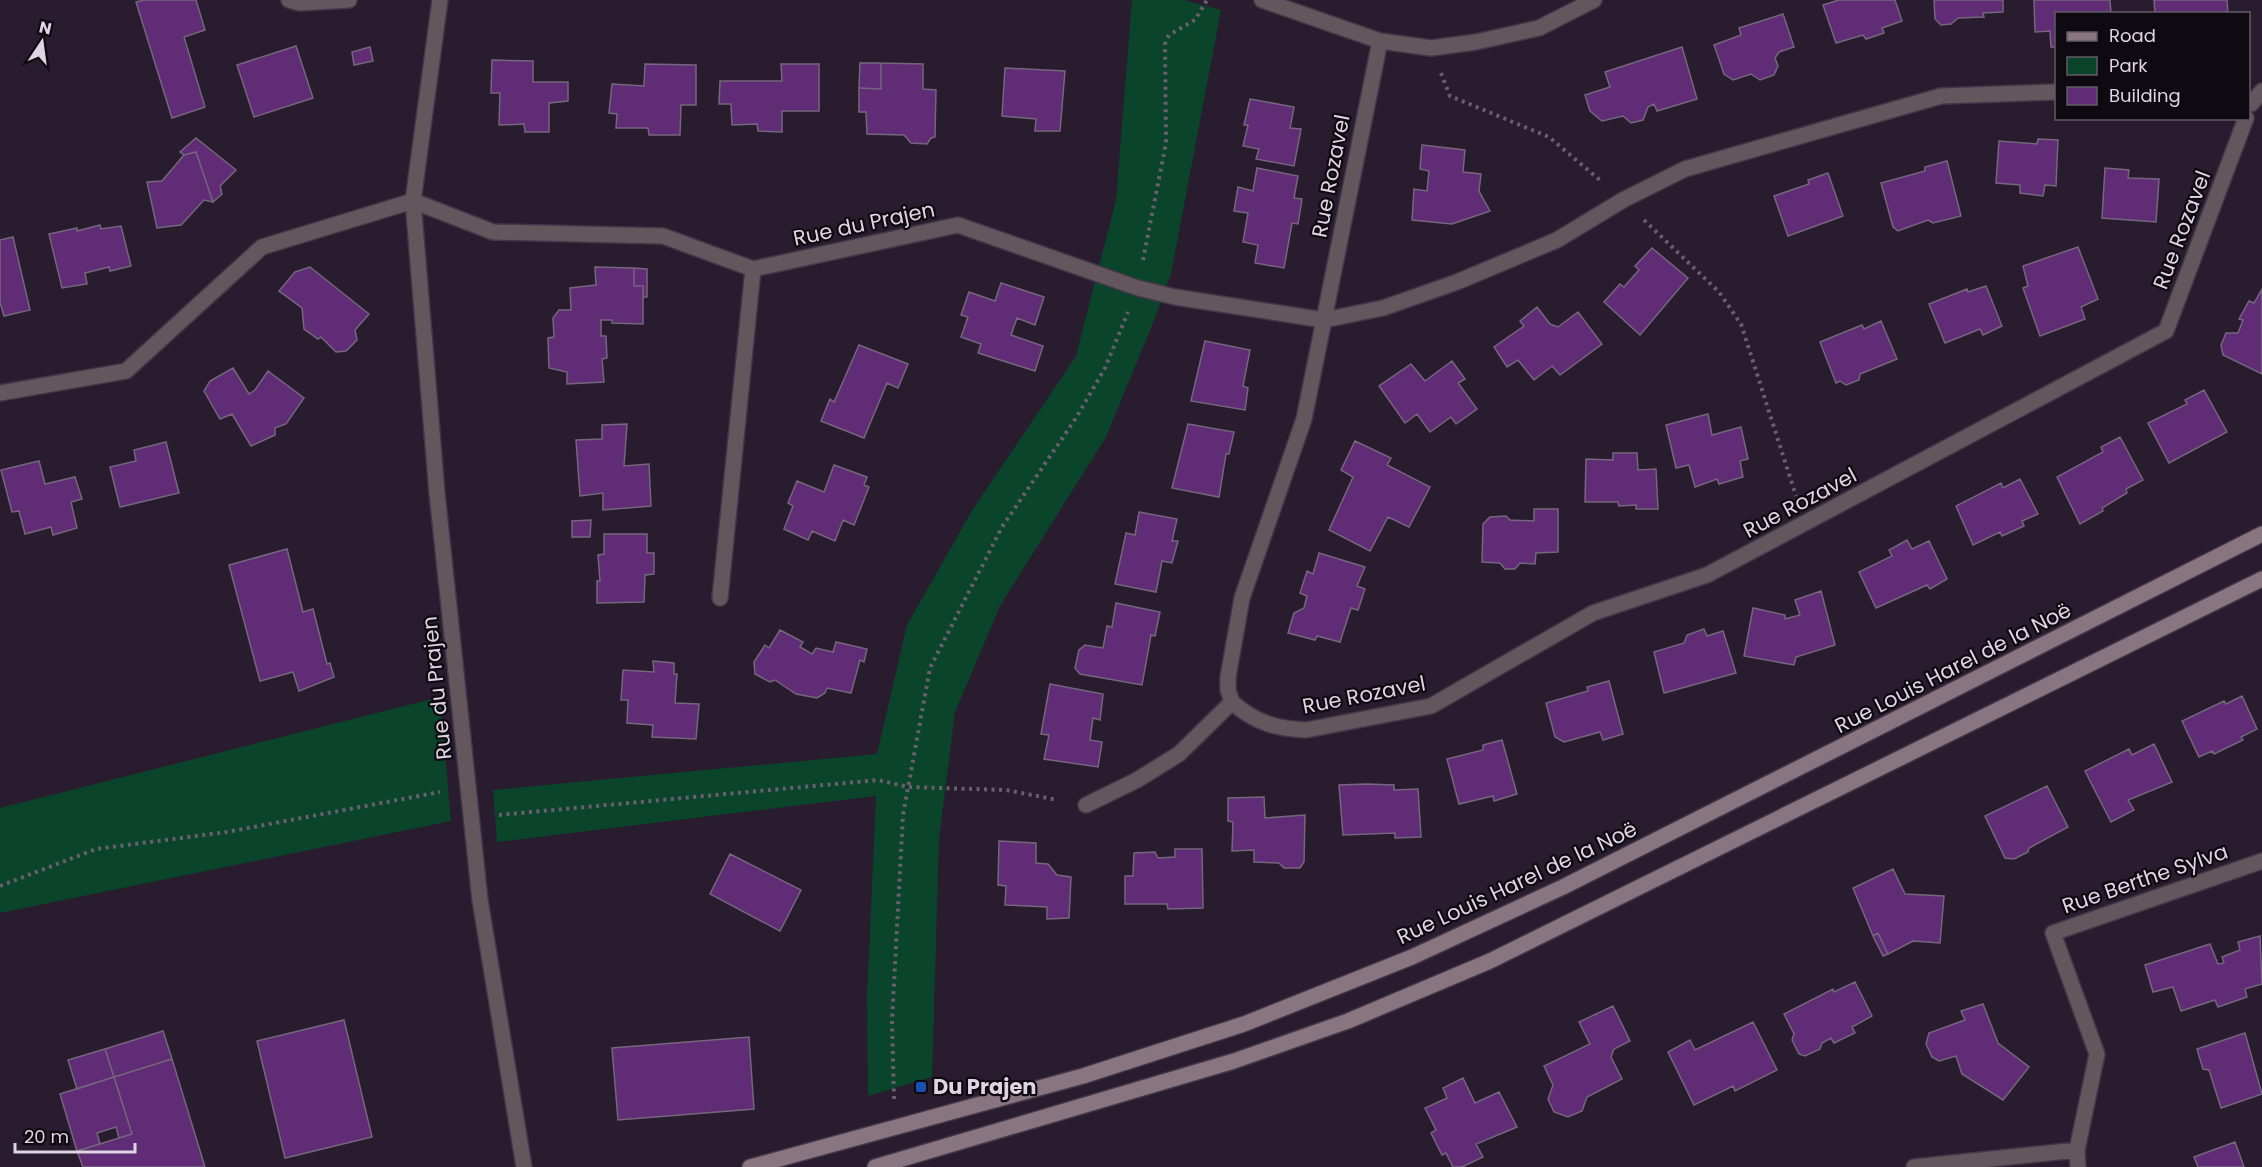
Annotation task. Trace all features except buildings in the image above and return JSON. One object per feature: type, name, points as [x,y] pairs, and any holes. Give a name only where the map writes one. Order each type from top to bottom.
[{"type":"main road","name":"Rue Louis Harel de la Noë","points":[[750,1167],[1083,1076],[1244,1024],[1412,957],[1584,877],[2262,534]]},
{"type":"main road","points":[[875,1167],[1234,1061],[1348,1021],[1490,962],[1856,778],[2262,579]]},
{"type":"street","points":[[289,0],[300,3],[349,0]]},
{"type":"street","name":"Rue du Prajen","points":[[440,0],[413,201],[437,493],[480,900],[524,1167]]},
{"type":"street","points":[[1262,0],[1380,41],[1431,48],[1476,42],[1539,28],[1594,0]]},
{"type":"street","name":"Rue Rozavel","points":[[1380,41],[1304,419],[1242,598],[1228,677],[1228,690],[1232,702],[1245,714],[1264,724],[1285,729],[1306,730],[1431,706],[1593,613],[1707,575],[2166,331],[2245,120]]},
{"type":"street","name":"Rue Rozavel","points":[[2250,109],[2262,91]]},
{"type":"street","points":[[1324,320],[1383,308],[1457,282],[1557,240],[1623,200],[1685,169],[1941,96],[2055,92]]},
{"type":"street","points":[[0,393],[126,371],[262,247],[413,201],[493,232],[663,236],[753,269],[720,598]]},
{"type":"street","name":"Rue du Prajen","points":[[753,269],[958,225],[1138,288],[1175,297],[1324,320]]},
{"type":"street","points":[[1086,805],[1179,754],[1232,702]]},
{"type":"street","name":"Rue Berthe Sylva","points":[[2078,1167],[2077,1150],[2097,1054],[2053,933],[2262,861]]},
{"type":"street","points":[[1914,1167],[2077,1150]]},
{"type":"path","points":[[895,1098],[892,1021],[903,815],[930,668],[1002,527],[1076,418],[1105,368],[1138,288],[1166,143],[1165,44],[1169,35],[1195,20],[1207,0]]},
{"type":"path","points":[[1431,48],[1450,96],[1550,137],[1623,200],[1719,292],[1741,324],[1804,525]]},
{"type":"path","points":[[471,817],[878,780],[908,787],[1006,790],[1086,805]]},
{"type":"path","points":[[0,886],[96,849],[226,832],[468,786]]},
{"type":"green space","points":[[1132,0],[1184,0],[1221,10],[1171,274],[1106,437],[1000,606],[955,712],[939,839],[932,1077],[868,1096],[867,996],[876,796],[497,842],[493,790],[877,754],[907,625],[973,509],[1076,356],[1116,200]]},
{"type":"green space","points":[[440,697],[451,821],[0,913],[0,808]]},
{"type":"place","name":"Du Prajen","points":[[921,1087]]}]
